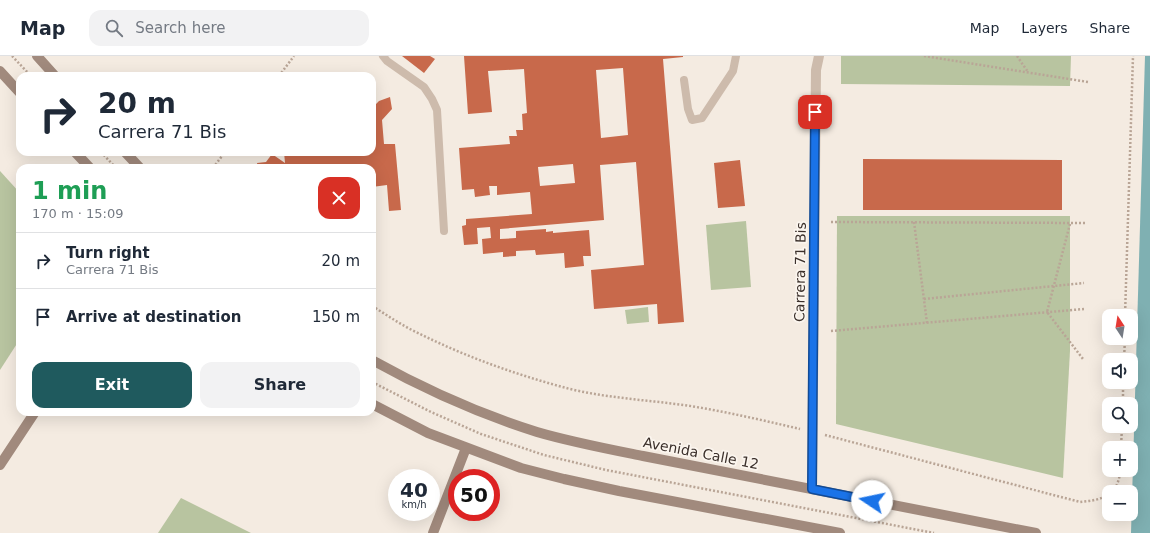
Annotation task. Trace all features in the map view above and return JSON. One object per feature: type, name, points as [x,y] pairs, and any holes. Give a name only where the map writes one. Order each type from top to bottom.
[{"type":"main road","points":[[37,56],[51,72]]},
{"type":"main road","points":[[0,71],[16,88]]},
{"type":"main road","points":[[80,156],[86,164]]},
{"type":"main road","points":[[130,156],[136,164]]},
{"type":"main road","name":"Avenida Calle 12","points":[[376,362],[403,377],[445,396],[537,432],[592,446],[1036,533]]},
{"type":"main road","points":[[376,406],[428,433],[521,468],[564,479],[840,533]]},
{"type":"main road","points":[[0,465],[32,416]]},
{"type":"main road","points":[[433,533],[466,448]]},
{"type":"street","name":"Carrera 71 Bis","points":[[812,489],[816,70],[819,56]]},
{"type":"lane","points":[[383,56],[387,61],[424,87],[437,110],[444,232]]},
{"type":"lane","points":[[684,80],[688,109],[692,120],[702,118],[733,70],[736,56]]},
{"type":"path","points":[[12,56],[27,72]]},
{"type":"path","points":[[282,72],[294,56]]},
{"type":"path","points":[[924,56],[1088,82]]},
{"type":"path","points":[[1016,56],[1028,73]]},
{"type":"path","points":[[1125,309],[1133,56]]},
{"type":"path","points":[[105,156],[112,164]]},
{"type":"path","points":[[831,222],[1085,224]]},
{"type":"path","points":[[914,222],[927,323]]},
{"type":"path","points":[[1047,312],[1070,224]]},
{"type":"path","points":[[924,299],[1084,283]]},
{"type":"path","points":[[376,308],[415,332],[460,353],[520,374],[571,389],[610,397],[684,405],[719,411],[813,432],[1080,502],[1102,498]]},
{"type":"path","points":[[830,331],[1084,309]]},
{"type":"path","points":[[1047,312],[1082,359]]},
{"type":"green space","points":[[841,56],[1071,56],[1070,86],[841,84]]},
{"type":"green space","points":[[0,171],[16,189],[16,345],[0,370]]},
{"type":"green space","points":[[837,216],[1070,216],[1070,351],[1063,478],[836,424]]},
{"type":"green space","points":[[746,221],[751,287],[711,290],[706,225]]},
{"type":"green space","points":[[648,307],[649,322],[627,324],[625,310]]},
{"type":"green space","points":[[181,498],[251,533],[158,533]]},
{"type":"water","points":[[1145,56],[1150,56],[1150,533],[1131,533],[1131,521],[1138,521],[1138,485],[1132,485],[1133,477],[1138,477],[1138,441],[1134,441],[1134,433],[1138,433],[1138,397],[1135,397],[1135,389],[1138,389],[1138,353],[1136,353],[1137,345],[1138,345],[1138,309]]},
{"type":"building","points":[[402,56],[430,56],[435,59],[424,73]]},
{"type":"building","points":[[464,56],[683,56],[663,59],[684,322],[658,324],[657,304],[594,309],[591,270],[644,265],[636,162],[600,165],[604,220],[500,229],[500,239],[516,238],[516,231],[546,229],[546,232],[553,231],[553,233],[589,230],[591,256],[583,256],[584,266],[565,268],[564,253],[536,255],[535,250],[516,251],[516,256],[503,257],[503,252],[483,254],[482,239],[491,238],[490,227],[477,228],[478,244],[464,245],[462,226],[466,225],[466,219],[532,214],[530,192],[497,195],[497,186],[489,186],[490,195],[475,197],[474,189],[462,190],[459,148],[510,144],[509,136],[517,136],[516,130],[523,130],[522,114],[527,113],[524,69],[488,71],[492,112],[468,114]],"holes":[[[623,68],[628,135],[601,138],[596,70]],[[573,164],[575,183],[540,186],[538,167]]]},
{"type":"building","points":[[390,97],[392,109],[382,120],[384,144],[395,144],[401,210],[389,211],[387,185],[376,186],[376,164],[257,164],[266,162],[270,156],[275,156],[285,163],[284,156],[376,156],[376,104],[379,101]]},
{"type":"building","points":[[863,159],[1062,160],[1062,210],[863,210]]},
{"type":"building","points":[[740,160],[745,206],[718,208],[714,163]]},
{"type":"route","points":[[815,112],[812,489],[872,501]]}]
